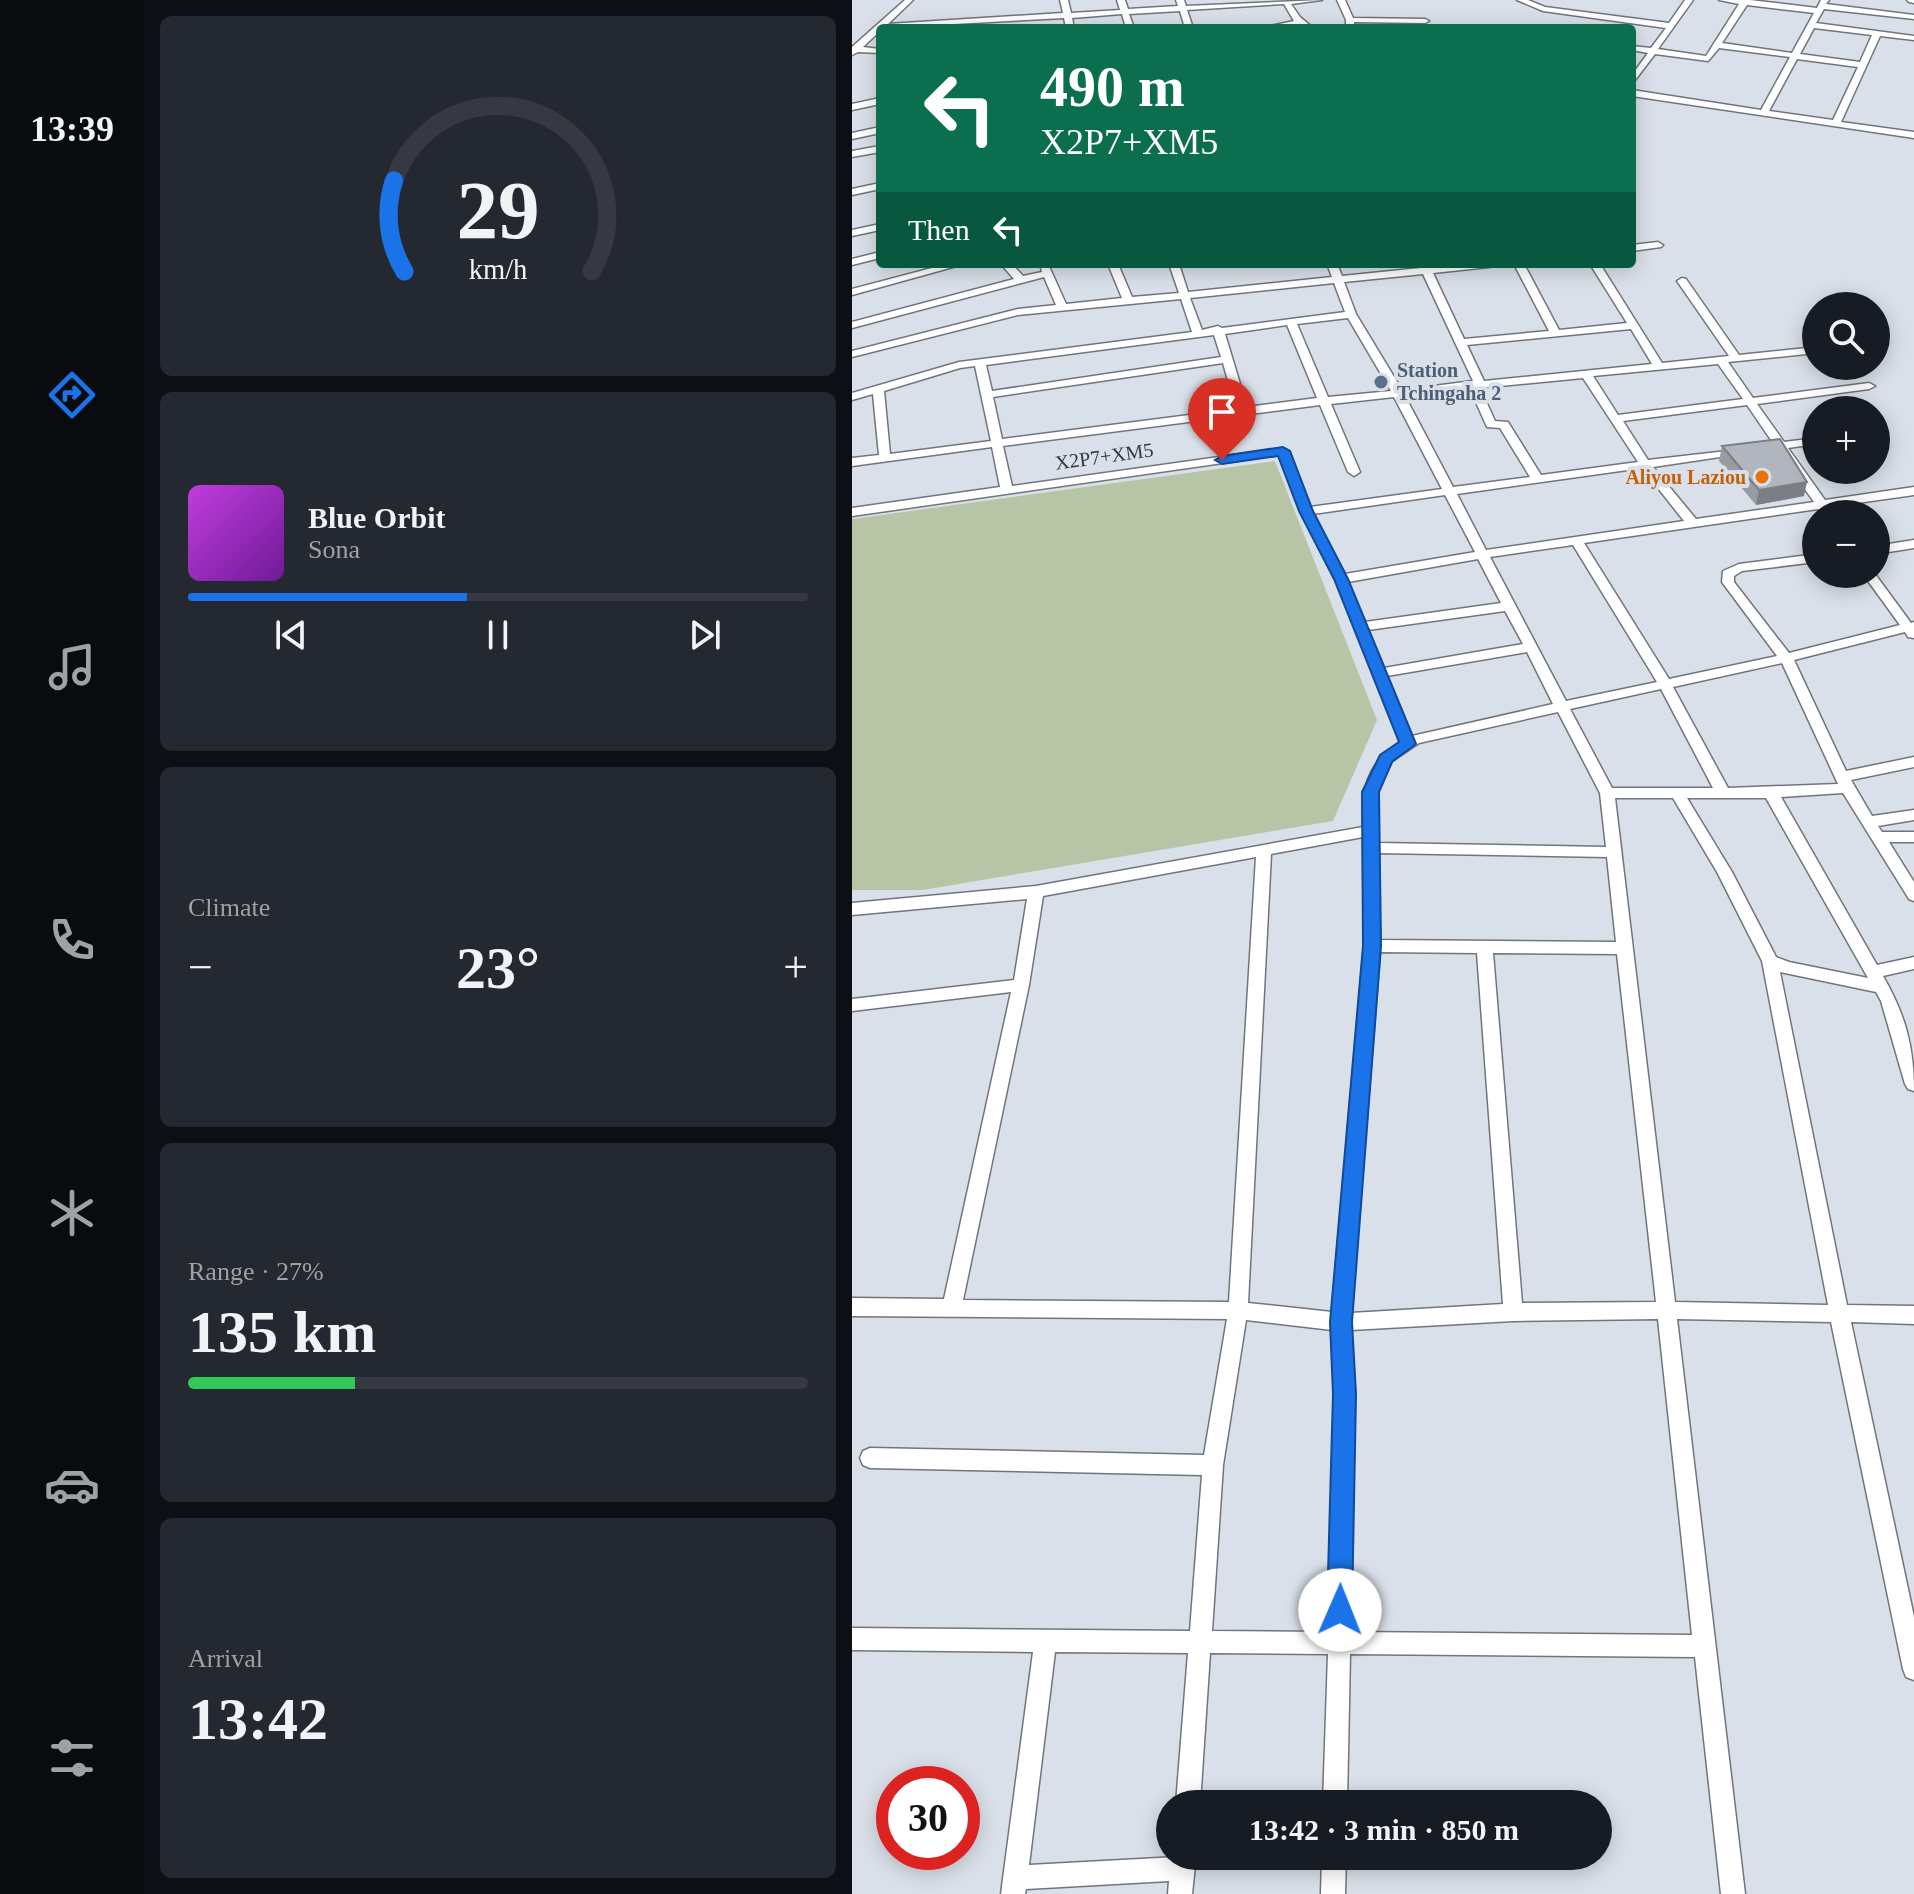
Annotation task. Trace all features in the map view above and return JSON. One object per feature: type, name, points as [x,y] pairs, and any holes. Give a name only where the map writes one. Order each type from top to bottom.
[{"type":"street","points":[[884,24],[909,0]]},
{"type":"street","points":[[1064,0],[1069,24]]},
{"type":"street","points":[[1121,0],[1129,24]]},
{"type":"street","points":[[988,24],[1181,4],[1318,0]]},
{"type":"street","points":[[1341,0],[1350,24],[1425,21]]},
{"type":"street","points":[[1521,0],[1543,9],[1671,26]]},
{"type":"street","points":[[1636,76],[1689,0]]},
{"type":"street","points":[[1723,0],[1822,6],[1914,17]]},
{"type":"street","points":[[1286,1],[1304,24]]},
{"type":"street","points":[[1636,49],[1708,59],[1745,1]]},
{"type":"street","points":[[1181,4],[1188,24]]},
{"type":"street","points":[[1763,114],[1822,6]]},
{"type":"street","points":[[1811,25],[1914,38]]},
{"type":"street","points":[[853,50],[876,31]]},
{"type":"street","points":[[1836,124],[1877,33]]},
{"type":"street","points":[[1717,45],[1862,65]]},
{"type":"street","points":[[853,50],[876,51]]},
{"type":"street","points":[[1636,94],[1914,135]]},
{"type":"street","points":[[852,107],[876,102]]},
{"type":"street","points":[[852,136],[876,131]]},
{"type":"street","points":[[852,154],[876,150]]},
{"type":"street","points":[[852,194],[876,187]]},
{"type":"street","points":[[852,194],[876,197]]},
{"type":"street","points":[[852,233],[876,228]]},
{"type":"street","points":[[1636,248],[1658,245]]},
{"type":"street","points":[[852,262],[876,256]]},
{"type":"street","points":[[852,292],[944,268]]},
{"type":"street","points":[[1010,268],[1021,280]]},
{"type":"street","points":[[852,325],[1021,280],[1046,268],[1062,307]]},
{"type":"street","points":[[1115,268],[1128,300]]},
{"type":"street","points":[[1176,268],[1197,332]]},
{"type":"street","points":[[854,351],[1018,312],[1186,296],[1335,272],[1426,268],[1461,342],[1491,425],[1504,424],[1537,479]]},
{"type":"street","points":[[1521,268],[1555,333]]},
{"type":"street","points":[[1597,268],[1659,366]]},
{"type":"street","points":[[1335,272],[1351,314],[1398,393],[1607,793],[1733,1894]]},
{"type":"street","points":[[1682,281],[1736,358]]},
{"type":"street","points":[[852,397],[959,365],[1351,314]]},
{"type":"street","points":[[1290,320],[1354,472]]},
{"type":"street","points":[[1461,342],[1633,326]]},
{"type":"street","points":[[1218,329],[1243,412]]},
{"type":"street","points":[[852,462],[1323,401],[1802,351]]},
{"type":"street","points":[[987,395],[1228,359]]},
{"type":"street","points":[[1721,360],[1818,500]]},
{"type":"street","points":[[980,362],[1007,490]]},
{"type":"street","points":[[1585,373],[1645,464],[1693,524]]},
{"type":"street","points":[[1614,419],[1869,386]]},
{"type":"street","points":[[878,389],[885,457]]},
{"type":"street","points":[[1306,511],[1802,443]]},
{"type":"street","name":"X2P7+XM5","points":[[852,512],[1283,451],[1306,511],[1341,579],[1408,744]]},
{"type":"street","points":[[1872,500],[1914,491]]},
{"type":"street","points":[[1341,579],[1483,554],[1693,524],[1802,512]]},
{"type":"street","points":[[1577,541],[1665,684],[1723,793]]},
{"type":"street","points":[[1890,548],[1914,544]]},
{"type":"street","points":[[1802,560],[1739,568],[1727,574],[1728,582],[1786,658],[1844,783],[1914,895]]},
{"type":"street","points":[[1335,1790],[1345,1394],[1341,1322],[1372,946],[1370,792],[1386,758],[1408,744],[1452,730],[1911,630],[1880,588]]},
{"type":"street","points":[[1359,627],[1510,606]]},
{"type":"street","points":[[1379,673],[1531,647]]},
{"type":"street","points":[[1607,793],[1771,793],[1844,783],[1914,762]]},
{"type":"street","points":[[1677,793],[1724,872],[1770,961],[1839,1313],[1914,1669]]},
{"type":"street","points":[[1771,793],[1889,1001],[1914,1084]]},
{"type":"street","points":[[1868,822],[1914,815]]},
{"type":"street","points":[[1878,837],[1914,837]]},
{"type":"street","points":[[852,909],[1036,892],[1264,850],[1370,839],[1614,852]]},
{"type":"street","points":[[1189,1790],[1213,1465],[1238,1311],[1264,850]]},
{"type":"street","points":[[951,1309],[1021,985],[1036,892]]},
{"type":"street","points":[[1372,946],[1625,948]]},
{"type":"street","points":[[1485,947],[1513,1312]]},
{"type":"street","points":[[1770,961],[1786,968],[1877,980],[1914,963]]},
{"type":"street","points":[[852,1005],[1021,985]]},
{"type":"street","points":[[852,1307],[1238,1311],[1341,1322],[1513,1312],[1666,1310],[1914,1315]]},
{"type":"street","points":[[870,1458],[1213,1465]]},
{"type":"street","points":[[852,1639],[1705,1646]]},
{"type":"street","points":[[1045,1642],[1014,1886],[1156,1866]]},
{"type":"street","points":[[1180,1894],[1182,1870]]},
{"type":"street","points":[[1333,1894],[1334,1870]]},
{"type":"green space","points":[[1275,461],[1377,720],[1333,821],[923,890],[852,890],[852,519]]},
{"type":"building","points":[[1780,439],[1802,474],[1802,483],[1759,490],[1722,446]]},
{"type":"place","name":"Station Tchingaha 2","points":[[1381,382]]},
{"type":"place","name":"Aliyou Laziou","points":[[1762,477]]},
{"type":"route","points":[[1222,460],[1283,451],[1306,511],[1341,579],[1408,744],[1386,758],[1370,792],[1372,946],[1341,1322],[1345,1394],[1340,1610]]}]
